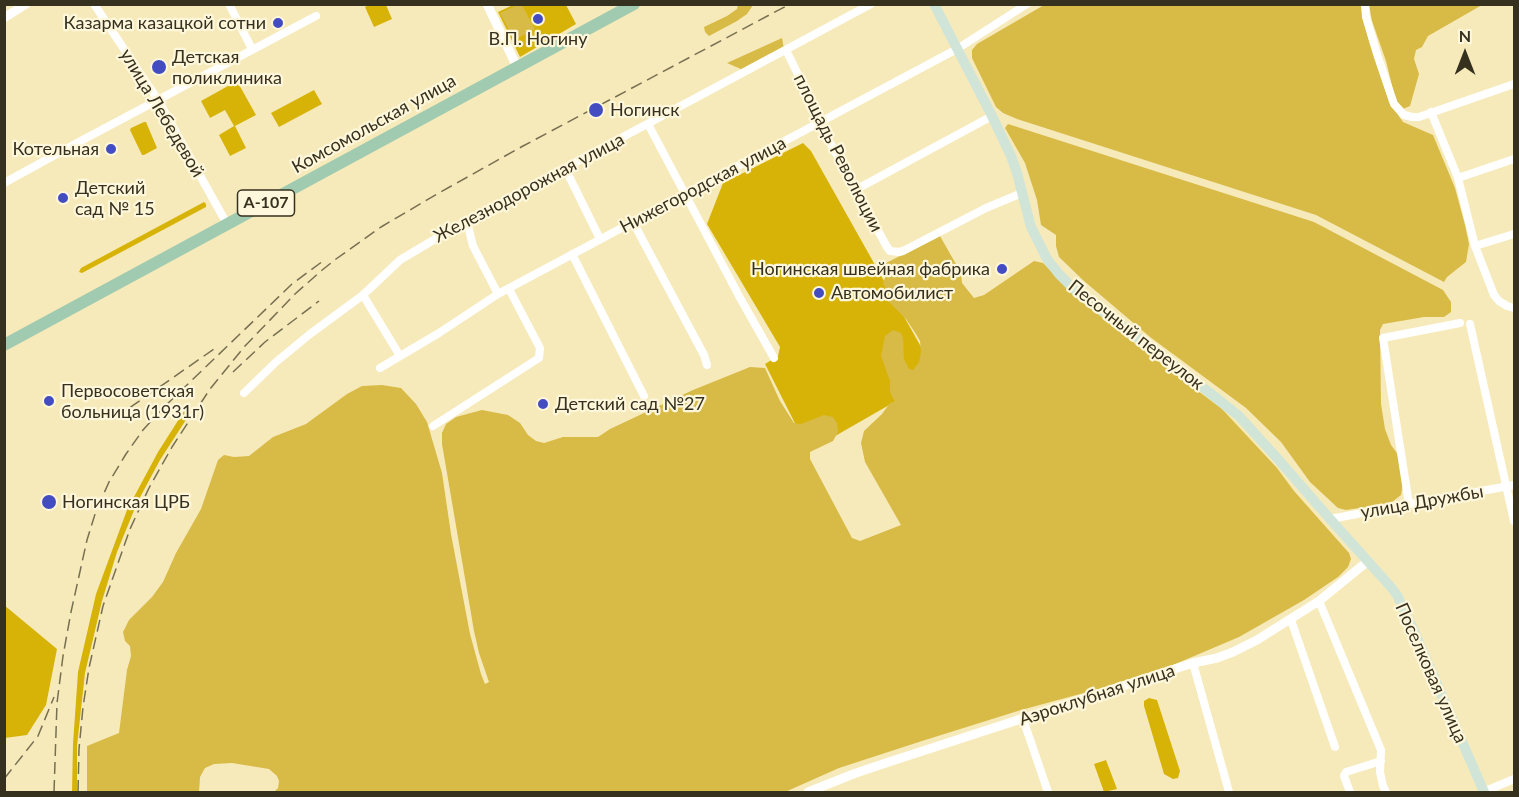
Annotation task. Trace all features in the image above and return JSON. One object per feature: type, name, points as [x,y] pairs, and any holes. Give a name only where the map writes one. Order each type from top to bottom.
[{"type":"main road","name":"Комсомольская улица","points":[[4,345],[634,4]]},
{"type":"main road","name":"Песочный переулок","points":[[934,4],[1011,156],[1028,219],[1047,259],[1078,293],[1230,408],[1265,444],[1368,561]]},
{"type":"main road","name":"Поселковая улица","points":[[1368,561],[1390,586],[1404,608],[1483,792]]},
{"type":"street","points":[[4,18],[26,4]]},
{"type":"street","name":"улица Лебедевой","points":[[94,4],[158,100],[227,224]]},
{"type":"street","points":[[230,4],[252,49]]},
{"type":"street","points":[[487,4],[517,67]]},
{"type":"street","name":"Железнодорожная улица","points":[[244,393],[310,334],[363,296],[400,260],[452,229],[871,4]]},
{"type":"street","name":"Нижегородская улица","points":[[380,368],[498,294],[957,50],[1027,4]]},
{"type":"street","points":[[1365,4],[1366,17],[1394,104],[1404,115],[1419,117],[1515,84]]},
{"type":"street","points":[[4,183],[316,16]]},
{"type":"street","name":"площадь Революции","points":[[786,50],[820,123],[887,248],[894,252],[903,251],[986,208],[1022,193]]},
{"type":"street","points":[[1431,112],[1458,178],[1475,246],[1494,295],[1499,301],[1515,308]]},
{"type":"street","points":[[857,189],[992,116]]},
{"type":"street","points":[[648,124],[738,296],[774,358]]},
{"type":"street","points":[[1458,178],[1515,159]]},
{"type":"street","points":[[565,168],[600,239]]},
{"type":"street","points":[[467,222],[473,246],[498,294]]},
{"type":"street","points":[[633,222],[704,355],[707,365]]},
{"type":"street","points":[[1475,246],[1515,234]]},
{"type":"street","points":[[572,254],[644,396]]},
{"type":"street","points":[[433,426],[537,360],[540,355],[540,348],[509,289]]},
{"type":"street","points":[[363,296],[400,356]]},
{"type":"street","points":[[1409,504],[1383,338],[1460,322]]},
{"type":"street","points":[[1470,324],[1511,486],[1515,521]]},
{"type":"street","name":"улица Дружбы","points":[[1330,519],[1511,486]]},
{"type":"street","name":"Аэроклубная улица","points":[[808,792],[856,773],[1193,663],[1217,658],[1244,647],[1319,601],[1368,561]]},
{"type":"street","points":[[1319,601],[1381,750],[1380,772],[1386,792]]},
{"type":"street","points":[[1291,620],[1335,747]]},
{"type":"street","points":[[1193,663],[1229,792]]},
{"type":"street","points":[[1023,719],[1048,792]]},
{"type":"street","points":[[1350,792],[1344,776],[1346,772],[1381,761]]},
{"type":"street","points":[[1483,792],[1515,779]]},
{"type":"shaded area","points":[[371,4],[386,5],[392,19],[374,27],[365,7]]},
{"type":"shaded area","points":[[513,5],[566,5],[576,24],[520,57],[498,12]]},
{"type":"shaded area","points":[[522,5],[535,29],[514,40],[500,13]]},
{"type":"shaded area","points":[[738,5],[753,5],[747,14],[737,21],[709,36],[705,32],[704,27],[727,16],[737,9]]},
{"type":"shaded area","points":[[1044,5],[1361,5],[1369,41],[1389,102],[1403,122],[1433,135],[1455,188],[1469,244],[1466,262],[1444,282],[1316,215],[1003,113],[996,107],[972,58],[972,50],[977,44]]},
{"type":"shaded area","points":[[1369,5],[1482,5],[1428,36],[1422,47],[1416,50],[1414,59],[1419,74],[1410,106],[1403,109],[1397,106]]},
{"type":"shaded area","points":[[782,38],[784,49],[743,70],[727,63]]},
{"type":"shaded area","points":[[237,81],[256,115],[235,126],[246,148],[230,156],[219,135],[234,126],[225,110],[210,118],[201,101]]},
{"type":"shaded area","points":[[314,90],[322,104],[279,127],[271,113]]},
{"type":"shaded area","points":[[144,122],[157,148],[142,155],[130,130]]},
{"type":"shaded area","points":[[1008,124],[1314,222],[1443,290],[1451,302],[1451,312],[1444,317],[1424,317],[1383,324],[1380,330],[1381,404],[1385,429],[1391,445],[1402,460],[1401,495],[1392,502],[1373,506],[1346,510],[1338,508],[1310,482],[1281,442],[1246,408],[1150,337],[1084,281],[1059,257],[1056,235],[1041,225],[1037,200],[1025,163],[1005,128]]},
{"type":"shaded area","name":"Автомобилист","points":[[803,143],[811,151],[938,377],[809,451],[765,364],[778,356],[780,347],[707,224],[723,183]]},
{"type":"shaded area","points":[[204,202],[206,207],[82,273],[79,272],[81,268]]},
{"type":"shaded area","points":[[940,236],[961,273],[962,283],[974,298],[984,295],[1034,261],[1043,263],[1068,288],[1125,336],[1222,409],[1277,468],[1294,491],[1349,553],[1351,559],[1348,567],[1338,577],[1304,600],[1239,637],[1173,665],[839,768],[785,792],[274,792],[278,788],[279,781],[269,769],[232,763],[214,764],[205,768],[200,777],[199,792],[87,792],[87,746],[119,733],[131,656],[130,646],[125,641],[123,632],[129,620],[152,597],[163,582],[176,553],[201,509],[218,460],[224,455],[249,456],[273,437],[306,424],[347,394],[362,386],[382,385],[401,388],[416,404],[427,422],[442,473],[470,634],[485,684],[489,682],[474,631],[442,444],[442,433],[446,424],[456,417],[482,410],[508,415],[520,423],[528,435],[544,443],[563,437],[598,437],[610,429],[693,390],[750,367],[765,368],[780,401],[794,423],[801,424],[824,415],[833,417],[837,423],[838,432],[833,441],[810,452],[810,459],[852,538],[860,541],[901,525],[865,462],[861,443],[864,431],[890,403],[895,402],[890,392],[890,381],[881,356],[885,336],[893,330],[901,333],[904,359],[909,369],[913,370],[919,362],[921,352],[920,341],[914,331],[906,319],[887,300],[887,292],[883,283],[886,275],[884,264]]},
{"type":"shaded area","points":[[186,408],[191,412],[160,460],[137,503],[117,552],[102,601],[85,673],[77,746],[77,792],[72,792],[78,672],[96,594],[127,510],[158,452]]},
{"type":"shaded area","points":[[4,605],[57,649],[46,705],[27,735],[5,738]]},
{"type":"shaded area","points":[[1149,698],[1157,700],[1180,771],[1178,778],[1173,779],[1164,774],[1144,706],[1144,701]]},
{"type":"shaded area","points":[[1106,760],[1117,789],[1104,792],[1094,764]]},
{"type":"railway","points":[[78,792],[79,749],[89,668],[103,606],[130,529],[172,447],[210,389],[245,346],[295,294],[321,271],[381,227],[523,146],[790,4]]},
{"type":"railway","points":[[54,792],[57,703],[63,656],[87,540],[96,511],[109,482],[143,430],[163,408],[292,284],[323,261]]},
{"type":"railway","points":[[233,372],[265,342],[319,301]]},
{"type":"railway","points":[[115,418],[214,349]]},
{"type":"railway","points":[[4,779],[38,736],[54,697]]},
{"type":"place","name":"В.П. Ногину","points":[[538,19]]},
{"type":"place","name":"Казарма казацкой сотни","points":[[278,23]]},
{"type":"place","name":"Детская поликлиника","points":[[159,67]]},
{"type":"place","name":"Ногинск","points":[[596,110]]},
{"type":"place","name":"Котельная","points":[[111,149]]},
{"type":"place","name":"Детский сад № 15","points":[[63,198]]},
{"type":"place","name":"Ногинская швейная фабрика","points":[[1002,269]]},
{"type":"place","name":"Автомобилист","points":[[819,293]]},
{"type":"place","name":"Первосоветская больница (1931г)","points":[[49,401]]},
{"type":"place","name":"Детский сад №27","points":[[543,404]]},
{"type":"place","name":"Ногинская ЦРБ","points":[[49,502]]}]
